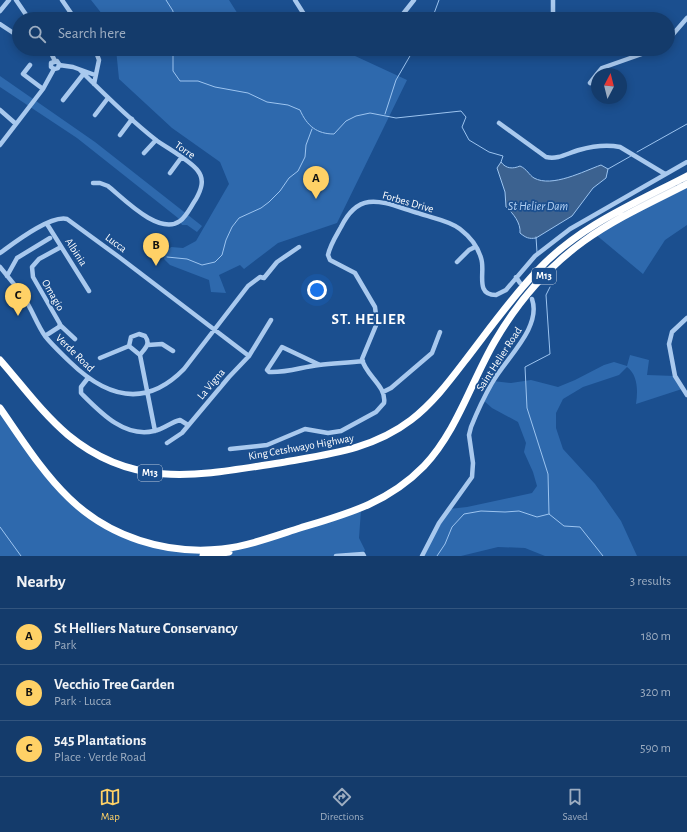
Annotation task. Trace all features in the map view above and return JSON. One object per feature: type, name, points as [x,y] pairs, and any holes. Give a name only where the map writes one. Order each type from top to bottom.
[{"type":"highway","name":"King Cetshwayo Highway","points":[[0,360],[67,434],[92,451],[130,468],[163,474],[200,475],[341,454],[384,438],[400,428],[423,410],[445,387],[527,282],[546,262],[570,241],[604,219],[687,176]]},
{"type":"highway","name":"M13","points":[[0,408],[58,486],[84,511],[104,524],[132,538],[160,546],[185,549],[224,549],[273,537],[353,513],[384,497],[410,480],[438,449],[503,328],[535,286],[551,268],[584,241],[629,214],[687,184]]},
{"type":"highway","points":[[203,556],[233,551],[273,537]]},
{"type":"highway","points":[[185,549],[186,554],[191,556]]},
{"type":"street","points":[[0,11],[9,0]]},
{"type":"street","points":[[16,0],[24,12]]},
{"type":"street","points":[[62,0],[70,12]]},
{"type":"street","points":[[295,0],[303,12]]},
{"type":"street","points":[[405,12],[414,0]]},
{"type":"street","points":[[553,0],[553,12]]},
{"type":"street","points":[[675,32],[687,18]]},
{"type":"street","points":[[0,24],[12,32]]},
{"type":"street","points":[[0,145],[43,89],[54,69],[58,69],[59,65],[53,56]]},
{"type":"street","points":[[94,84],[99,60],[98,56]]},
{"type":"street","points":[[602,68],[636,56]]},
{"type":"street","points":[[54,69],[51,65],[52,62],[56,61]]},
{"type":"street","points":[[30,65],[23,74],[43,89]]},
{"type":"street","name":"Torre","points":[[59,65],[70,66],[83,72],[95,75]]},
{"type":"street","points":[[63,100],[83,72]]},
{"type":"street","name":"Torre","points":[[83,72],[108,98],[156,140],[198,170],[202,185],[188,212],[181,220],[173,224],[163,225],[154,221],[108,186],[100,183],[93,183]]},
{"type":"street","points":[[95,115],[108,98]]},
{"type":"street","points":[[0,110],[16,124]]},
{"type":"street","points":[[120,135],[132,119]]},
{"type":"street","points":[[499,122],[546,157],[555,158],[601,145],[614,146],[620,147],[665,174]]},
{"type":"street","points":[[144,152],[156,140]]},
{"type":"street","points":[[170,173],[181,158]]},
{"type":"street","points":[[520,283],[516,277],[535,256],[570,229],[687,162]]},
{"type":"street","name":"Forbes Drive","points":[[363,361],[364,352],[377,323],[375,307],[355,274],[330,260],[328,255],[344,221],[351,210],[367,202],[385,203],[452,224],[465,233],[475,247],[482,262],[482,283],[488,293],[492,295],[502,293],[516,277]]},
{"type":"street","name":"Lucca","points":[[0,253],[33,230],[63,218],[76,224],[214,329]]},
{"type":"street","name":"Albinia","points":[[47,224],[89,291]]},
{"type":"street","points":[[8,276],[17,258],[50,238]]},
{"type":"street","name":"Omagio","points":[[45,336],[60,325],[34,280],[31,272],[34,264],[39,259],[61,247]]},
{"type":"street","name":"Verde Road","points":[[0,267],[23,296],[33,318],[52,345],[88,378],[99,385],[117,393],[134,395],[148,392],[166,384],[180,374],[248,286],[258,278],[264,278],[277,262],[300,247]]},
{"type":"street","points":[[457,262],[469,250],[475,247]]},
{"type":"street","name":"Saint Helier Road","points":[[422,556],[439,523],[472,477],[473,463],[469,440],[471,427],[493,381],[529,328],[534,312],[532,299]]},
{"type":"street","points":[[687,318],[672,332],[669,344],[675,376],[687,395]]},
{"type":"street","name":"La Vigna","points":[[167,443],[178,436],[249,356],[271,320]]},
{"type":"street","points":[[60,325],[75,339]]},
{"type":"street","points":[[214,329],[249,356]]},
{"type":"street","points":[[383,392],[391,388],[432,353],[440,332]]},
{"type":"street","points":[[129,346],[131,337],[139,334],[146,338],[148,345]]},
{"type":"street","points":[[140,355],[148,345],[162,344],[173,351]]},
{"type":"street","points":[[129,346],[140,355],[155,431]]},
{"type":"street","points":[[100,358],[129,346]]},
{"type":"street","points":[[230,450],[267,445],[306,429],[328,433],[345,430],[381,407],[384,400],[383,392],[363,361],[320,365],[280,372],[269,372],[267,370],[281,347],[320,365]]},
{"type":"street","points":[[88,378],[81,387],[81,392],[109,420],[134,431],[155,431],[178,420],[184,421],[188,425]]},
{"type":"street","points":[[336,556],[363,554],[364,556]]},
{"type":"shaded area","points":[[91,0],[229,0],[237,12],[100,12]]},
{"type":"shaded area","points":[[117,56],[355,56],[407,80],[337,223],[278,243],[244,269],[240,265],[219,275],[226,293],[211,292],[209,280],[170,265],[164,259],[165,253],[171,247],[183,248],[196,241],[229,184],[220,162],[172,128],[119,79]]},
{"type":"shaded area","points":[[0,76],[95,142],[202,226],[197,232],[187,225],[182,225],[178,218],[77,138],[0,87]]},
{"type":"shaded area","points":[[687,184],[687,225],[665,240],[643,274],[595,234]]},
{"type":"shaded area","points":[[630,355],[649,360],[647,375],[675,376],[682,389],[636,404],[637,389],[635,379],[631,370],[627,367],[619,375],[583,387],[563,399],[556,413],[556,428],[563,449],[595,484],[621,521],[637,556],[545,556],[525,548],[498,547],[461,556],[422,556],[449,509],[467,507],[532,493],[537,486],[533,472],[524,452],[526,443],[518,422],[492,408],[483,400],[493,381],[511,383],[531,380],[558,387],[604,365],[614,362],[627,366]]},
{"type":"shaded area","points":[[0,408],[58,486],[103,524],[160,546],[224,549],[361,510],[359,538],[365,550],[363,554],[336,556],[0,556]]},
{"type":"water","name":"St Helier Dam","points":[[501,162],[510,168],[520,166],[534,178],[541,181],[568,178],[601,165],[608,169],[606,178],[593,188],[572,216],[536,238],[531,238],[520,233],[516,218],[506,207],[505,192],[497,168]]},
{"type":"waterway","points":[[166,0],[173,12]]},
{"type":"waterway","points":[[435,12],[439,0]]},
{"type":"waterway","points":[[173,56],[173,71],[180,81],[198,81],[215,87],[248,93],[267,102],[288,105],[300,110],[309,125],[313,128],[328,134],[334,134],[346,121],[356,116],[370,113],[396,118],[461,111],[466,117],[462,127],[469,140],[489,152],[503,156],[501,162]]},
{"type":"waterway","points":[[385,114],[396,80],[410,56]]},
{"type":"waterway","points":[[637,152],[687,124]]},
{"type":"waterway","points":[[167,257],[187,259],[202,265],[215,262],[222,255],[226,240],[232,227],[239,218],[261,208],[269,202],[280,191],[289,178],[298,171],[305,157],[306,145],[312,129]]},
{"type":"waterway","points":[[608,169],[631,156]]},
{"type":"waterway","points":[[536,237],[537,252]]},
{"type":"waterway","points":[[550,287],[546,295],[550,354],[525,367],[527,408],[548,474],[549,514],[564,526],[580,527],[603,556]]},
{"type":"waterway","points":[[437,556],[445,544],[452,527],[464,514],[481,511],[519,511],[537,517],[549,514]]},
{"type":"waterway","points":[[0,527],[21,556]]},
{"type":"place","name":"St Helliers Nature Conservancy","points":[[316,199]]},
{"type":"place","name":"Vecchio Tree Garden","points":[[156,266]]},
{"type":"place","name":"545 Plantations","points":[[18,316]]},
{"type":"district","name":"ST. HELIER","points":[[369,319]]}]
